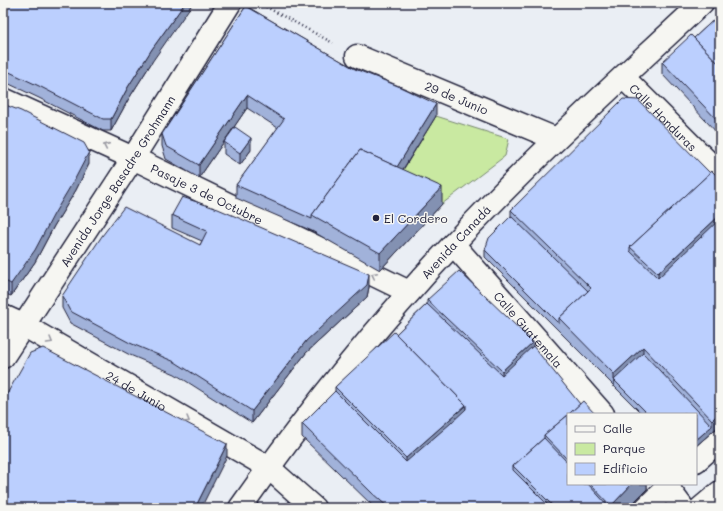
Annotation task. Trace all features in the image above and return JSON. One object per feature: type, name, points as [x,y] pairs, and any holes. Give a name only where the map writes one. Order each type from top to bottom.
[{"type":"street","name":"Avenida Jorge Basadre Grohmann","points":[[3,357],[133,158],[230,3]]},
{"type":"street","name":"Avenida Canadá","points":[[240,508],[268,467],[337,378],[409,292],[504,191],[702,3]]},
{"type":"street","name":"29 de Junio","points":[[357,56],[556,140]]},
{"type":"street","name":"Calle Honduras","points":[[623,77],[720,174]]},
{"type":"street","name":"Pasaje 3 de Octubre","points":[[3,99],[133,158],[409,292]]},
{"type":"street","name":"Calle Guatemala","points":[[453,244],[602,413]]},
{"type":"street","name":"24 de Junio","points":[[3,316],[23,326],[268,467],[314,508]]},
{"type":"street","points":[[697,460],[720,440]]},
{"type":"street","points":[[646,508],[668,485],[683,508]]},
{"type":"street","points":[[701,508],[720,492]]},
{"type":"path","points":[[259,3],[357,56]]},
{"type":"green space","points":[[436,116],[509,139],[505,156],[442,204],[395,182]]},
{"type":"building","points":[[3,3],[185,3],[152,49],[128,87],[111,119],[103,119],[3,69]]},
{"type":"building","points":[[246,6],[355,69],[398,86],[436,104],[397,167],[360,150],[312,215],[312,219],[236,185],[284,119],[247,95],[199,165],[166,146],[162,134]]},
{"type":"building","points":[[720,14],[720,65],[694,38]]},
{"type":"building","points":[[691,35],[720,65],[720,123],[662,62]]},
{"type":"building","points":[[623,99],[638,100],[710,173],[630,247],[630,251],[658,278],[720,219],[720,412],[712,420],[643,347],[614,374],[559,318],[591,288],[511,210]]},
{"type":"building","points":[[3,104],[21,111],[84,143],[89,152],[35,250],[11,284],[3,280]]},
{"type":"building","points":[[235,127],[251,138],[240,153],[224,142]]},
{"type":"building","name":"El Cordero","points":[[360,150],[442,187],[380,253],[312,215]]},
{"type":"building","points":[[712,171],[720,179],[720,215],[658,273],[630,247]]},
{"type":"building","points":[[182,197],[218,209],[369,274],[367,285],[306,341],[252,411],[175,362],[130,343],[70,311],[62,296],[102,236],[124,207],[200,245],[207,231],[172,215]]},
{"type":"building","points":[[511,216],[588,291],[559,318],[559,324],[485,250],[489,238]]},
{"type":"building","points":[[459,271],[533,342],[502,371],[427,300]]},
{"type":"building","points":[[427,304],[502,375],[533,346],[580,404],[570,413],[567,413],[567,416],[544,435],[544,438],[513,466],[513,470],[551,508],[389,508],[302,424],[335,391],[406,462],[466,409],[466,405],[396,334]]},
{"type":"building","points":[[394,332],[466,405],[406,458],[335,387]]},
{"type":"building","points":[[43,348],[227,444],[195,508],[3,508],[3,401],[30,353]]},
{"type":"building","points":[[643,353],[712,426],[697,439],[697,413],[647,413],[614,380]]},
{"type":"building","points":[[583,401],[594,413],[570,413]]},
{"type":"building","points":[[567,416],[567,459],[544,435]]},
{"type":"building","points":[[544,438],[567,462],[567,485],[589,485],[610,508],[555,508],[513,466]]},
{"type":"building","points":[[591,485],[631,485],[611,506]]},
{"type":"place","name":"El Cordero","points":[[376,218]]}]
